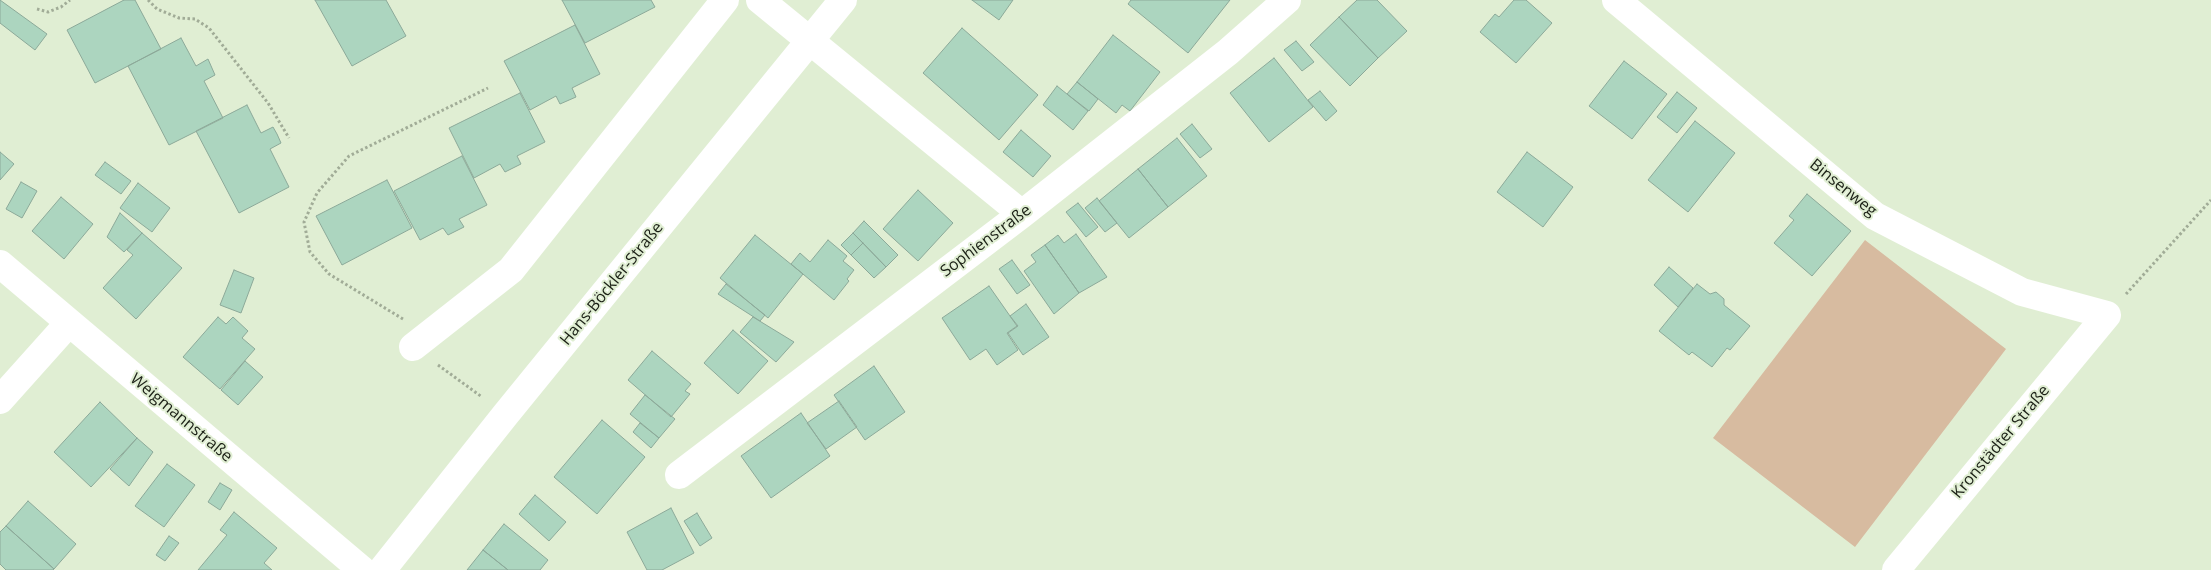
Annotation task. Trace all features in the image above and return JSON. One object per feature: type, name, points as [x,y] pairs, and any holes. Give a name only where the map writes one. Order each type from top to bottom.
[{"type":"street","points":[[421,341],[511,270],[725,0]]},
{"type":"street","points":[[760,0],[1022,214]]},
{"type":"street","name":"Hans-Böckler-Straße","points":[[382,570],[506,414],[844,0]]},
{"type":"street","name":"Sophienstraße","points":[[679,475],[1022,214],[1228,52],[1287,0]]},
{"type":"street","name":"Binsenweg","points":[[1616,0],[1875,216],[2022,292],[2107,315]]},
{"type":"street","name":"Weigmannstraße","points":[[0,264],[68,324],[362,570]]},
{"type":"street","name":"Kronstädter Straße","points":[[1896,570],[2107,315]]},
{"type":"street","points":[[0,400],[68,324]]},
{"type":"path","points":[[37,9],[48,12],[61,7],[70,0]]},
{"type":"path","points":[[148,0],[157,9],[179,18],[195,19],[209,28],[268,104],[289,138]]},
{"type":"path","points":[[488,88],[349,156],[317,193],[304,222],[310,252],[330,274],[421,341],[506,414]]},
{"type":"path","points":[[2107,315],[2211,200]]},
{"type":"shaded area","points":[[1865,240],[2006,349],[1855,547],[1713,438]]},
{"type":"building","points":[[0,0],[47,34],[35,50],[0,23]]},
{"type":"building","points":[[124,0],[135,0],[161,49],[95,83],[67,30]]},
{"type":"building","points":[[315,0],[386,0],[406,36],[352,66]]},
{"type":"building","points":[[562,0],[651,0],[655,7],[585,43]]},
{"type":"building","points":[[972,0],[1013,0],[999,20]]},
{"type":"building","points":[[1131,0],[1230,0],[1188,53],[1128,4]]},
{"type":"building","points":[[1357,0],[1377,0],[1407,31],[1378,58],[1339,17]]},
{"type":"building","points":[[1514,0],[1526,0],[1552,23],[1516,63],[1480,32],[1495,14],[1499,17]]},
{"type":"building","points":[[1339,17],[1378,58],[1350,86],[1310,45]]},
{"type":"building","points":[[575,25],[600,74],[572,88],[576,97],[560,104],[556,96],[530,110],[504,61]]},
{"type":"building","points":[[962,28],[1038,95],[999,140],[923,73]]},
{"type":"building","points":[[1113,35],[1160,72],[1130,111],[1122,105],[1116,113],[1077,82]]},
{"type":"building","points":[[181,38],[196,66],[208,59],[215,75],[204,81],[223,118],[169,145],[128,66]]},
{"type":"building","points":[[1296,41],[1314,62],[1302,71],[1284,50]]},
{"type":"building","points":[[1274,58],[1313,107],[1269,142],[1230,93]]},
{"type":"building","points":[[1624,61],[1667,94],[1632,139],[1589,106]]},
{"type":"building","points":[[1077,82],[1098,99],[1089,111],[1067,94]]},
{"type":"building","points":[[1057,86],[1088,111],[1073,130],[1043,105]]},
{"type":"building","points":[[1320,91],[1337,111],[1326,121],[1308,100]]},
{"type":"building","points":[[1677,92],[1697,108],[1677,133],[1657,117]]},
{"type":"building","points":[[520,93],[545,142],[517,156],[521,164],[505,172],[500,164],[474,178],[449,128]]},
{"type":"building","points":[[247,105],[261,133],[273,127],[277,134],[281,143],[270,149],[289,187],[239,213],[196,131]]},
{"type":"building","points":[[1695,121],[1735,153],[1688,212],[1648,180]]},
{"type":"building","points":[[1192,124],[1212,149],[1200,158],[1180,134]]},
{"type":"building","points":[[1021,130],[1051,156],[1033,177],[1003,152]]},
{"type":"building","points":[[1177,138],[1207,176],[1168,207],[1138,169]]},
{"type":"building","points":[[0,152],[14,164],[0,180]]},
{"type":"building","points":[[1527,152],[1573,187],[1543,227],[1497,192]]},
{"type":"building","points":[[462,156],[487,205],[459,219],[464,227],[448,235],[443,228],[420,240],[394,191]]},
{"type":"building","points":[[105,162],[131,181],[121,194],[95,175]]},
{"type":"building","points":[[1138,169],[1168,207],[1129,238],[1099,201]]},
{"type":"building","points":[[387,180],[412,228],[342,265],[316,216]]},
{"type":"building","points":[[21,182],[37,191],[22,218],[6,209]]},
{"type":"building","points":[[138,183],[170,208],[152,232],[120,208]]},
{"type":"building","points":[[918,190],[953,223],[918,261],[883,229]]},
{"type":"building","points":[[1807,194],[1851,231],[1812,276],[1774,243],[1794,220],[1789,216]]},
{"type":"building","points":[[61,197],[93,224],[64,259],[32,231]]},
{"type":"building","points":[[1097,198],[1117,223],[1105,232],[1085,208]]},
{"type":"building","points":[[1078,203],[1098,227],[1086,237],[1066,212]]},
{"type":"building","points":[[120,213],[142,233],[124,252],[107,237]]},
{"type":"building","points":[[864,221],[898,255],[886,267],[853,233]]},
{"type":"building","points":[[142,233],[182,268],[136,319],[103,288],[133,255],[127,250]]},
{"type":"building","points":[[853,233],[863,243],[851,255],[841,245]]},
{"type":"building","points":[[1076,234],[1107,277],[1079,293],[1045,245],[1058,235],[1064,243]]},
{"type":"building","points":[[755,235],[803,274],[768,318],[720,278]]},
{"type":"building","points":[[828,240],[847,256],[843,261],[854,270],[847,279],[849,281],[834,300],[791,264],[800,253],[810,262]]},
{"type":"building","points":[[863,243],[886,267],[874,278],[851,255]]},
{"type":"building","points":[[1045,245],[1079,293],[1054,314],[1024,271],[1036,262],[1031,255]]},
{"type":"building","points":[[1012,260],[1030,285],[1017,294],[999,269]]},
{"type":"building","points":[[1669,267],[1693,288],[1678,307],[1654,285]]},
{"type":"building","points":[[234,270],[254,278],[241,313],[220,305]]},
{"type":"building","points":[[726,284],[765,315],[760,321],[718,294]]},
{"type":"building","points":[[1697,284],[1710,294],[1716,292],[1724,299],[1724,305],[1750,326],[1730,350],[1727,348],[1712,367],[1692,352],[1689,355],[1659,331]]},
{"type":"building","points":[[989,286],[1017,326],[1007,333],[1018,350],[997,365],[986,349],[970,360],[942,318]]},
{"type":"building","points":[[1026,304],[1049,337],[1023,355],[1008,333],[1018,326],[1010,316]]},
{"type":"building","points":[[218,317],[226,324],[233,317],[248,331],[242,338],[255,349],[220,389],[183,357]]},
{"type":"building","points":[[753,317],[794,342],[776,362],[740,332]]},
{"type":"building","points":[[733,330],[768,361],[738,394],[704,363]]},
{"type":"building","points":[[652,351],[691,384],[685,391],[690,394],[671,417],[628,380]]},
{"type":"building","points":[[245,361],[263,377],[238,405],[221,390]]},
{"type":"building","points":[[874,366],[905,412],[865,440],[834,395]]},
{"type":"building","points":[[645,395],[675,419],[659,438],[630,414]]},
{"type":"building","points":[[839,401],[857,427],[826,449],[807,423]]},
{"type":"building","points":[[100,402],[137,438],[91,487],[54,452]]},
{"type":"building","points":[[801,413],[830,456],[771,498],[741,456]]},
{"type":"building","points":[[602,420],[645,457],[597,514],[554,477]]},
{"type":"building","points":[[640,423],[659,438],[651,448],[633,432]]},
{"type":"building","points":[[137,438],[153,452],[129,486],[110,469]]},
{"type":"building","points":[[167,464],[195,485],[164,527],[135,506]]},
{"type":"building","points":[[220,483],[232,490],[220,510],[208,502]]},
{"type":"building","points":[[535,495],[566,522],[549,541],[519,514]]},
{"type":"building","points":[[28,501],[76,544],[54,569],[6,526]]},
{"type":"building","points":[[671,508],[694,553],[662,570],[647,570],[627,532]]},
{"type":"building","points":[[234,512],[277,548],[264,563],[272,570],[198,570],[227,535],[220,530]]},
{"type":"building","points":[[697,513],[712,538],[700,546],[684,521]]},
{"type":"building","points":[[504,524],[548,560],[540,570],[508,570],[483,550]]},
{"type":"building","points":[[6,526],[54,569],[6,570],[0,564],[0,532]]},
{"type":"building","points":[[169,536],[179,543],[165,561],[156,555]]},
{"type":"building","points":[[483,550],[508,570],[467,570]]}]
